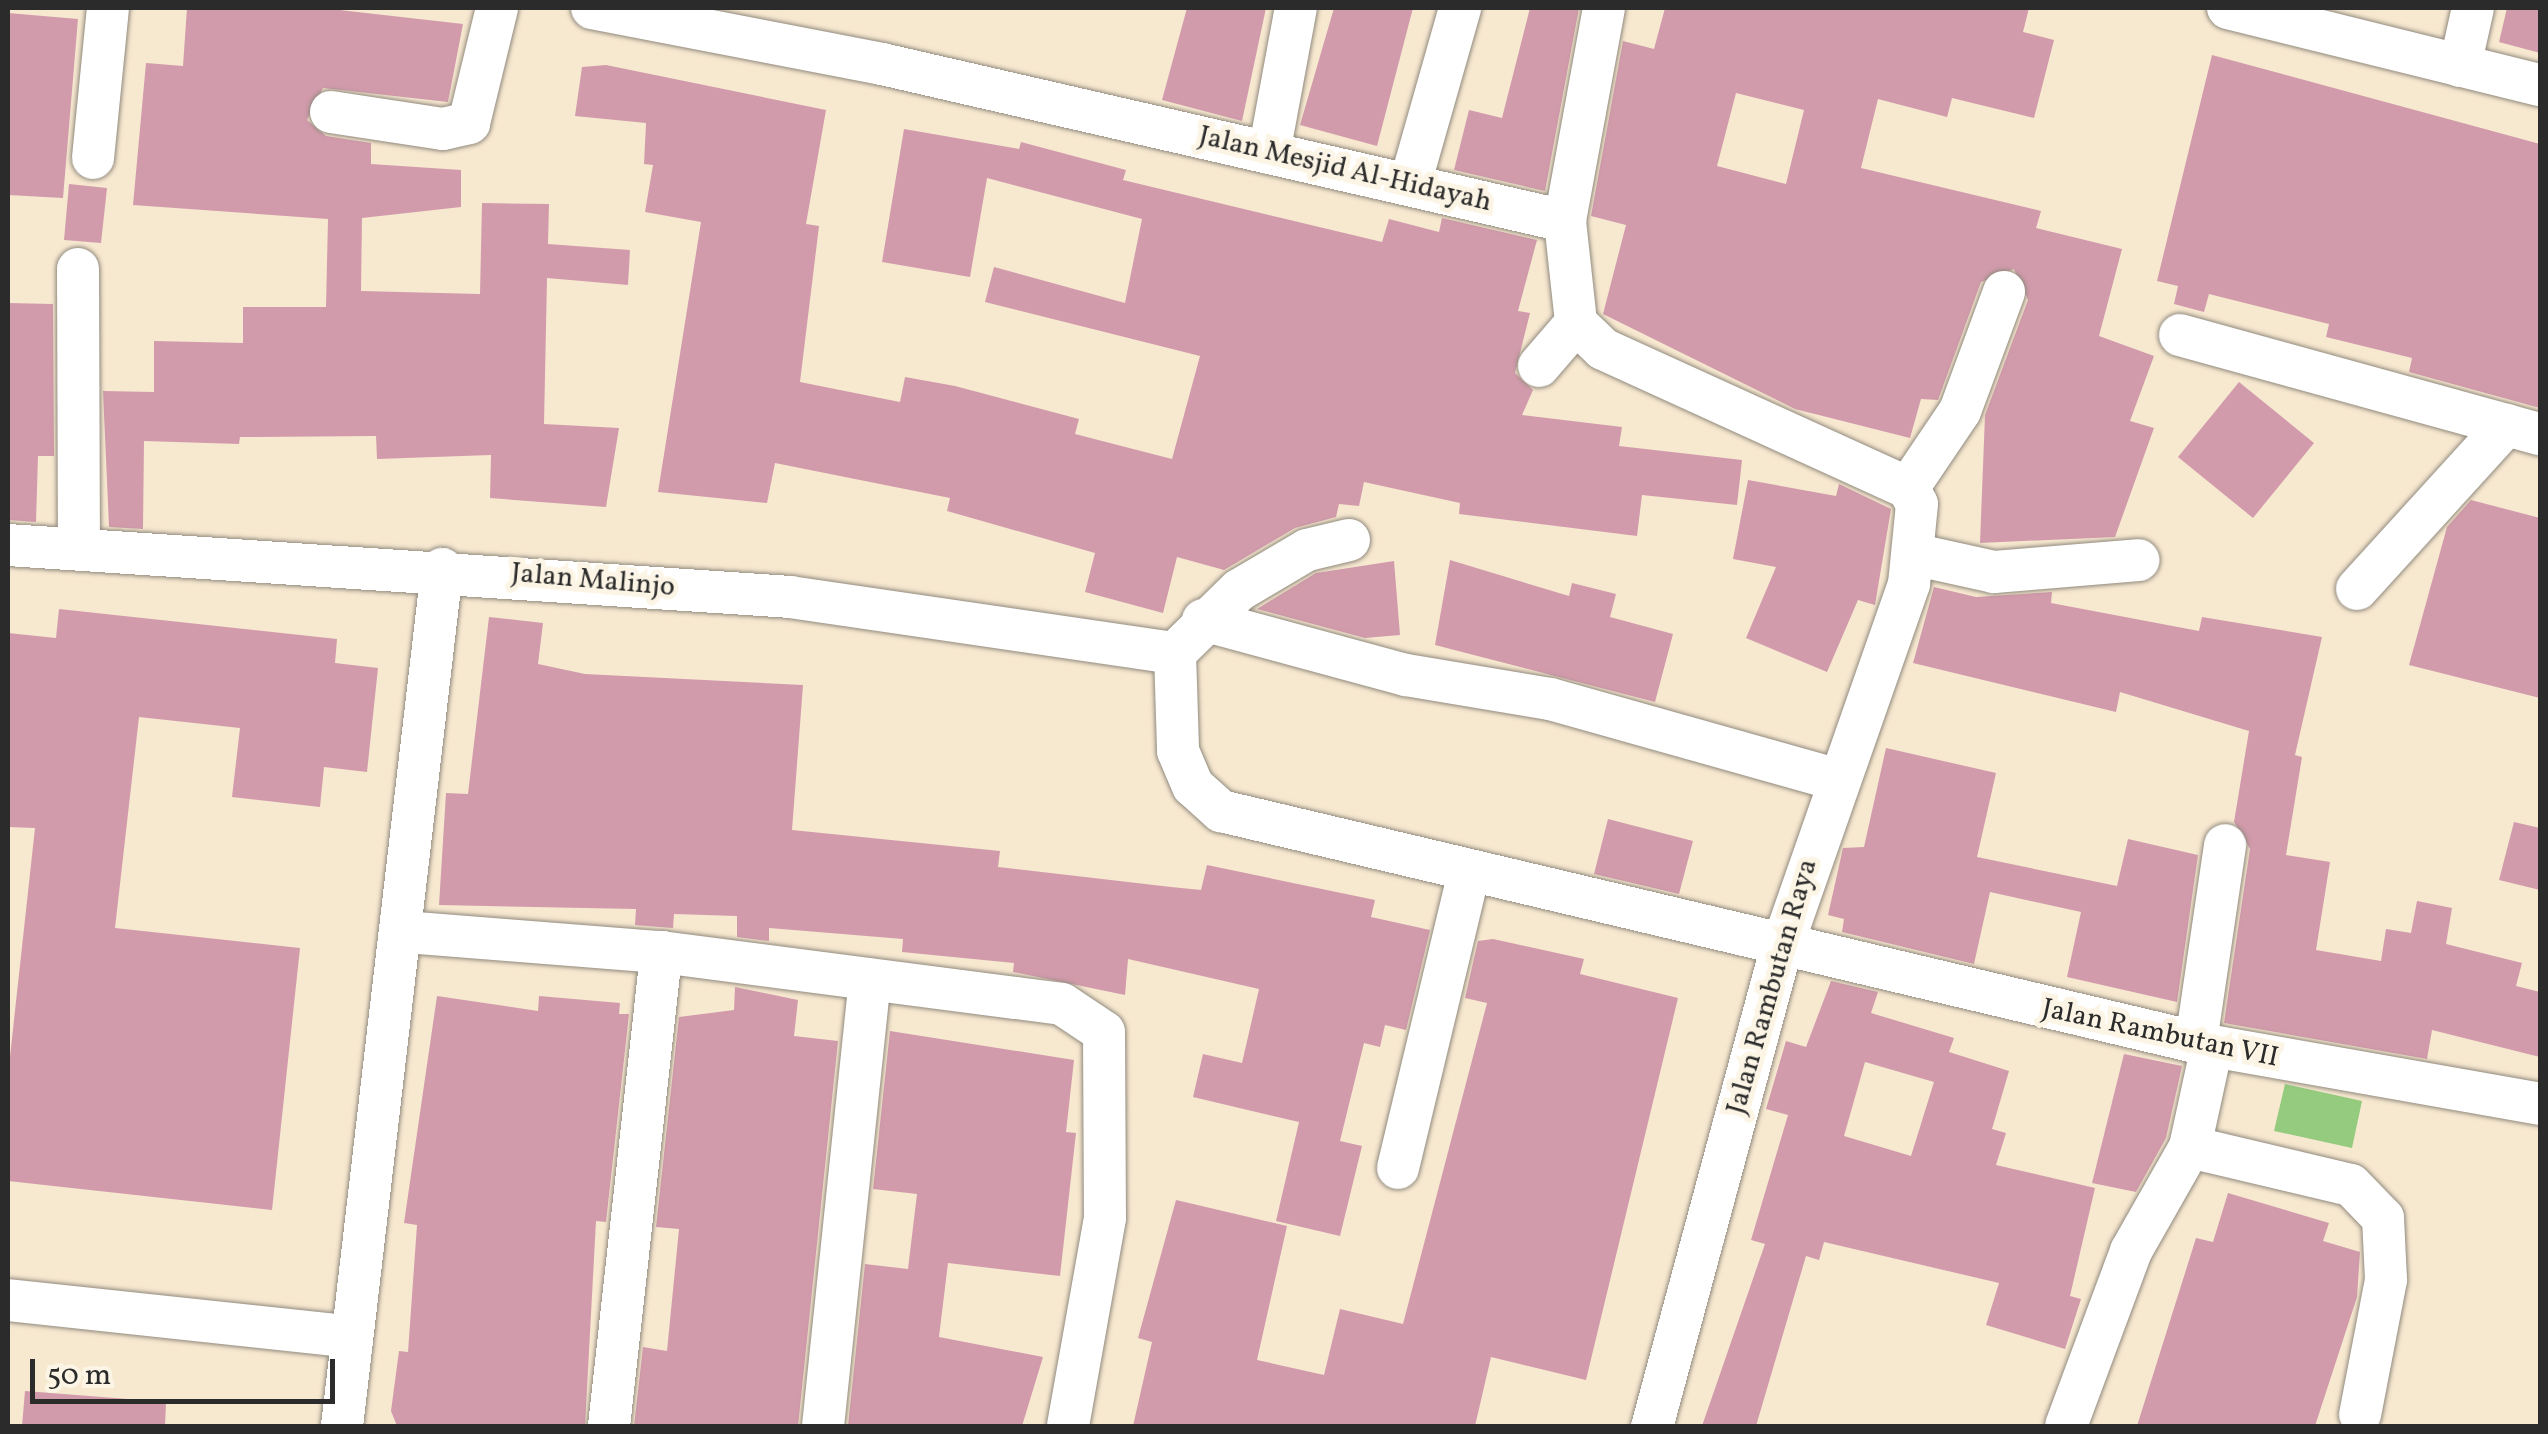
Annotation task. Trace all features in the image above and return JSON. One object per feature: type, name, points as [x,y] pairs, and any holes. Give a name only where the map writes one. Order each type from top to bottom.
[{"type":"street","points":[[93,158],[108,8]]},
{"type":"street","points":[[331,112],[442,129],[468,123],[497,8]]},
{"type":"street","name":"Jalan Mesjid Al-Hidayah","points":[[592,8],[791,26],[1269,153],[1565,221]]},
{"type":"street","points":[[1269,153],[1296,8]]},
{"type":"street","points":[[1410,184],[1460,8]]},
{"type":"street","points":[[1604,8],[1565,221],[1576,323],[1604,349],[1908,488],[1917,504],[1917,555],[1994,572],[2140,560]]},
{"type":"street","points":[[2228,8],[2540,85]]},
{"type":"street","points":[[2460,66],[2474,8]]},
{"type":"street","points":[[78,269],[79,549]]},
{"type":"street","points":[[1908,488],[1960,410],[2004,292]]},
{"type":"street","points":[[1539,366],[1576,323]]},
{"type":"street","points":[[2180,335],[2523,429]]},
{"type":"street","points":[[2357,589],[2523,429]]},
{"type":"street","points":[[1175,652],[1203,620],[1280,563],[1349,540]]},
{"type":"street","name":"Jalan Malinjo","points":[[8,545],[442,569],[790,597],[1175,652]]},
{"type":"street","name":"Jalan Rambutan Raya","points":[[1652,1426],[1781,949],[1835,779],[1917,555]]},
{"type":"street","points":[[342,1426],[405,932],[442,569]]},
{"type":"street","points":[[1203,620],[1406,675],[1550,698],[1835,779]]},
{"type":"street","name":"Jalan Rambutan VII","points":[[1175,652],[1178,751],[1193,786],[1221,811],[1781,949],[2204,1044],[2540,1104]]},
{"type":"street","points":[[2066,1426],[2131,1250],[2190,1147],[2225,845]]},
{"type":"street","points":[[1398,1168],[1469,873]]},
{"type":"street","points":[[405,932],[661,952],[1062,1004],[1104,1032],[1105,1218],[1068,1426]]},
{"type":"street","points":[[609,1426],[661,952]]},
{"type":"street","points":[[823,1426],[870,980]]},
{"type":"street","points":[[2190,1147],[2351,1185],[2383,1218],[2386,1280],[2360,1415]]},
{"type":"street","points":[[8,1300],[352,1338]]},
{"type":"green space","points":[[2285,1084],[2362,1101],[2352,1148],[2274,1131]]},
{"type":"building","points":[[187,8],[322,8],[463,24],[448,102],[323,88],[307,120],[326,136],[371,143],[371,164],[461,170],[461,207],[362,218],[361,291],[480,294],[482,203],[549,204],[548,244],[630,250],[628,285],[547,278],[544,424],[619,428],[606,507],[490,498],[491,455],[377,459],[376,436],[240,437],[239,444],[144,441],[143,529],[109,527],[103,391],[154,392],[154,341],[243,343],[243,307],[326,307],[328,219],[133,205],[146,63],[183,66]]},
{"type":"building","points":[[1187,8],[1266,8],[1242,121],[1162,100]]},
{"type":"building","points":[[1334,8],[1413,8],[1377,146],[1300,125]]},
{"type":"building","points":[[1530,8],[1579,8],[1545,191],[1454,170],[1469,110],[1502,118]]},
{"type":"building","points":[[1665,8],[2029,8],[2023,32],[2054,40],[2034,118],[1952,98],[1947,117],[1878,99],[1861,168],[2041,211],[2036,228],[2122,249],[2099,336],[2154,356],[2130,421],[2154,428],[2115,537],[1980,543],[1985,415],[2028,300],[2014,269],[1981,282],[1938,400],[1921,399],[1910,438],[1795,409],[1603,314],[1626,225],[1591,216],[1623,41],[1654,49]],"holes":[[[1736,93],[1804,110],[1786,184],[1717,166]]]},
{"type":"building","points":[[2507,8],[2540,8],[2540,53],[2499,42]]},
{"type":"building","points":[[8,13],[78,19],[63,198],[8,195]]},
{"type":"building","points":[[2212,55],[2540,144],[2540,408],[2409,372],[2412,358],[2326,337],[2329,324],[2209,294],[2204,312],[2174,304],[2178,286],[2157,281]]},
{"type":"building","points":[[606,65],[826,110],[806,224],[819,226],[800,382],[900,402],[905,377],[955,386],[1079,419],[1075,434],[1172,459],[1200,356],[985,302],[994,267],[1125,303],[1142,219],[987,178],[970,277],[882,262],[904,129],[1019,149],[1021,142],[1126,170],[1123,180],[1382,242],[1389,219],[1439,232],[1442,218],[1537,240],[1518,311],[1530,313],[1515,373],[1533,390],[1522,415],[1622,427],[1619,446],[1742,460],[1737,505],[1642,495],[1637,536],[1459,514],[1460,503],[1364,482],[1359,506],[1339,504],[1336,517],[1295,528],[1224,570],[1177,557],[1163,613],[1085,592],[1095,553],[947,511],[950,498],[775,463],[767,503],[658,492],[701,222],[645,212],[653,165],[644,164],[646,123],[575,116],[582,67]]},
{"type":"building","points":[[69,184],[107,188],[101,243],[64,240]]},
{"type":"building","points":[[8,303],[53,304],[54,456],[38,456],[36,522],[8,520]]},
{"type":"building","points":[[2239,382],[2314,443],[2253,518],[2178,457]]},
{"type":"building","points":[[1748,480],[1836,496],[1839,484],[1891,509],[1875,605],[1858,600],[1827,672],[1746,638],[1776,567],[1733,559]]},
{"type":"building","points":[[2471,500],[2540,518],[2540,698],[2409,665],[2447,527]]},
{"type":"building","points":[[1450,560],[1569,596],[1572,583],[1616,594],[1610,617],[1673,634],[1655,702],[1435,645]]},
{"type":"building","points":[[1394,561],[1400,635],[1365,638],[1257,609],[1316,573]]},
{"type":"building","points":[[1934,587],[1976,597],[2052,592],[2051,603],[2199,631],[2202,617],[2322,637],[2295,755],[2302,757],[2286,855],[2330,862],[2316,950],[2381,961],[2386,929],[2411,933],[2417,901],[2452,908],[2446,944],[2522,963],[2516,986],[2540,992],[2540,1057],[2432,1030],[2427,1059],[2224,1023],[2250,849],[2234,822],[2249,731],[2120,692],[2116,712],[1913,663]]},
{"type":"building","points":[[59,609],[337,639],[335,663],[378,668],[367,772],[324,767],[320,807],[232,797],[240,728],[139,717],[115,928],[300,948],[272,1210],[8,1181],[8,1075],[35,828],[8,827],[8,633],[56,638]]},
{"type":"building","points":[[489,617],[543,623],[538,664],[585,674],[803,685],[792,830],[1000,851],[998,867],[1201,890],[1207,865],[1375,900],[1371,917],[1430,930],[1406,1030],[1385,1025],[1380,1047],[1364,1043],[1340,1141],[1362,1146],[1340,1236],[1276,1221],[1299,1122],[1193,1097],[1203,1054],[1242,1063],[1259,989],[1128,959],[1125,995],[1013,972],[1014,963],[902,952],[903,939],[769,928],[769,941],[737,937],[737,916],[674,914],[673,928],[635,925],[636,909],[439,905],[446,793],[468,794]]},
{"type":"building","points":[[1886,748],[1996,773],[1977,857],[2117,886],[2128,839],[2198,855],[2177,1002],[2067,977],[2081,912],[1990,892],[1974,964],[1842,932],[1844,919],[1828,915],[1843,848],[1864,847]]},
{"type":"building","points":[[1608,819],[1693,841],[1679,894],[1594,874]]},
{"type":"building","points":[[2514,822],[2540,828],[2540,890],[2499,880]]},
{"type":"building","points":[[1493,939],[1584,959],[1580,974],[1678,998],[1586,1380],[1491,1357],[1475,1426],[1133,1426],[1152,1342],[1138,1338],[1176,1200],[1287,1226],[1257,1360],[1324,1375],[1340,1309],[1403,1324],[1487,1003],[1465,998],[1478,941]]},
{"type":"building","points":[[1831,981],[1878,992],[1871,1013],[1954,1038],[1949,1052],[2009,1071],[1992,1129],[2006,1133],[1996,1165],[2095,1188],[2070,1296],[2081,1299],[2065,1349],[1986,1325],[1999,1283],[1824,1242],[1819,1260],[1806,1256],[1756,1426],[1702,1426],[1765,1244],[1751,1240],[1788,1115],[1766,1109],[1786,1041],[1806,1047]],"holes":[[[1865,1062],[1934,1082],[1911,1156],[1844,1136]]]},
{"type":"building","points":[[735,987],[798,1000],[794,1036],[838,1041],[798,1426],[634,1426],[643,1347],[667,1351],[679,1229],[656,1227],[679,1017],[734,1010]]},
{"type":"building","points":[[437,996],[538,1011],[539,996],[620,1003],[619,1014],[629,1014],[606,1222],[596,1221],[585,1426],[397,1426],[391,1411],[399,1351],[408,1352],[417,1225],[404,1223]]},
{"type":"building","points":[[890,1031],[1074,1060],[1066,1132],[1076,1133],[1060,1276],[948,1263],[939,1337],[1043,1357],[1022,1426],[848,1426],[865,1264],[908,1269],[917,1194],[873,1189]]},
{"type":"building","points":[[2124,1054],[2182,1066],[2166,1138],[2136,1192],[2092,1183]]},
{"type":"building","points":[[2228,1193],[2329,1223],[2323,1241],[2360,1252],[2357,1297],[2315,1426],[2137,1426],[2196,1238],[2213,1242]]},
{"type":"building","points":[[25,1391],[166,1402],[165,1426],[22,1426]]}]
